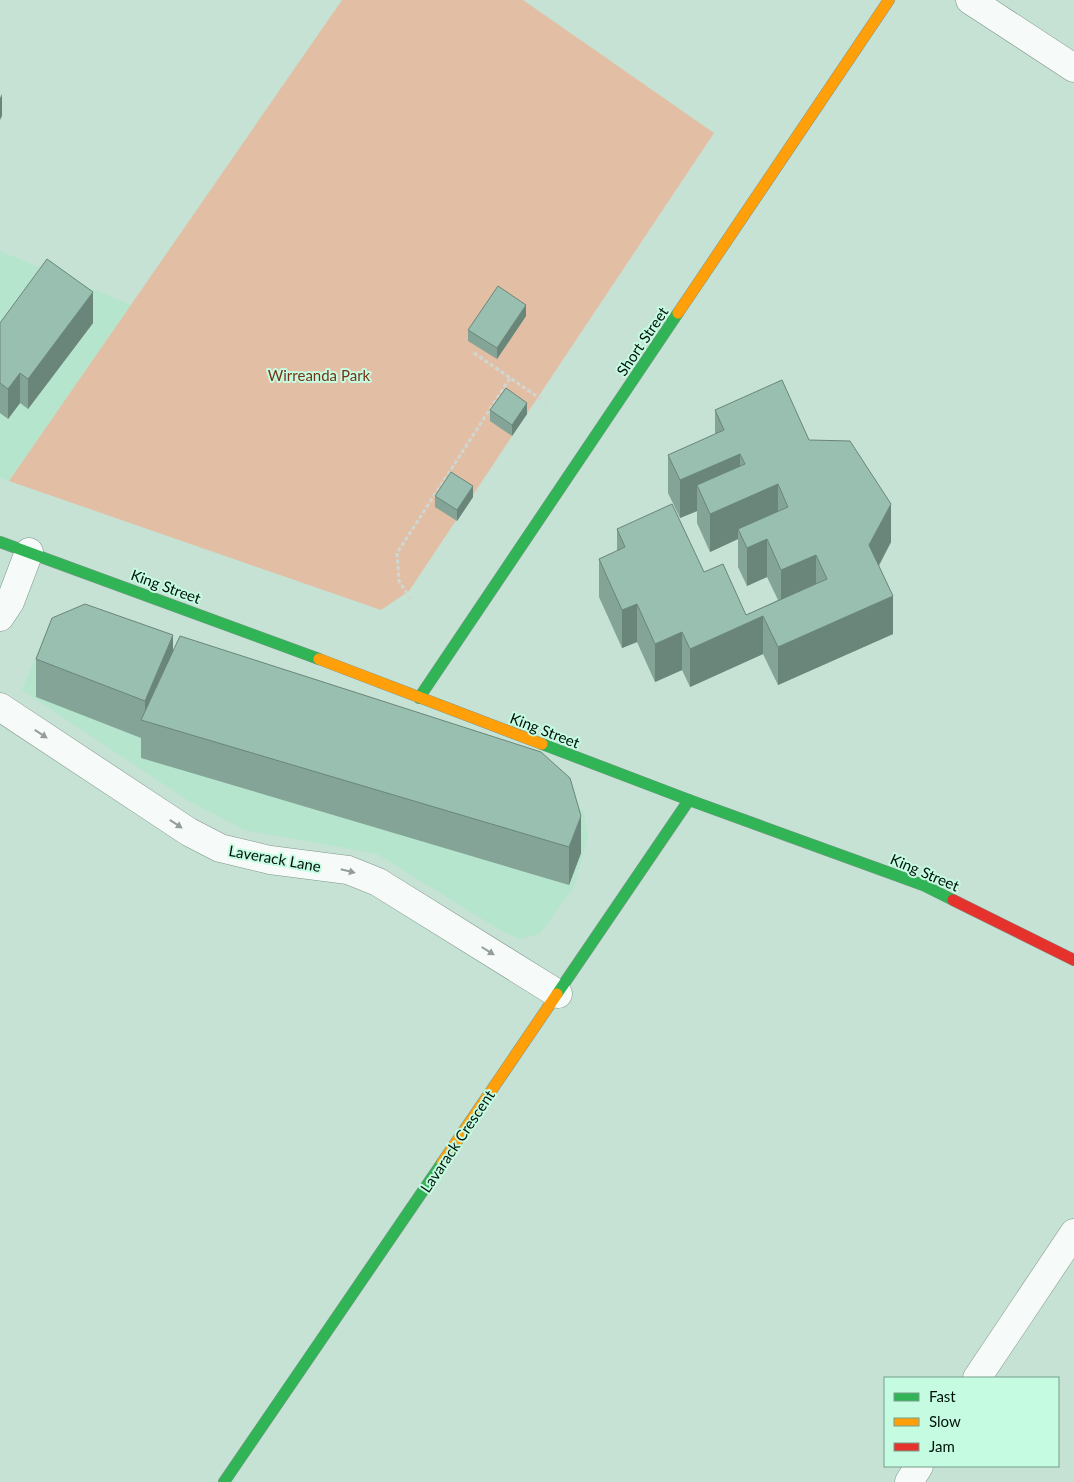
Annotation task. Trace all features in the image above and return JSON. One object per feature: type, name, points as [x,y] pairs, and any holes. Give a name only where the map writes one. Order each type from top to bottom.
[{"type":"street","name":"Short Street","points":[[419,698],[888,0]]},
{"type":"street","points":[[970,0],[1074,68]]},
{"type":"street","name":"King Street","points":[[0,542],[290,648],[689,800],[923,885],[1074,960]]},
{"type":"street","points":[[0,617],[10,602],[29,552]]},
{"type":"street","name":"Laverack Lane","points":[[0,707],[189,832],[220,848],[270,860],[348,870],[378,882],[558,994]]},
{"type":"street","name":"Lavarack Crescent","points":[[224,1482],[689,800]]},
{"type":"street","points":[[979,1377],[1074,1233]]},
{"type":"street","points":[[909,1482],[918,1467]]},
{"type":"path","points":[[474,353],[545,402]]},
{"type":"path","points":[[411,599],[400,581],[397,553],[510,378]]},
{"type":"shaded area","points":[[0,251],[131,305],[9,481],[0,478]]},
{"type":"shaded area","points":[[83,631],[583,810],[588,835],[574,887],[540,934],[519,939],[500,930],[377,854],[244,830],[189,801],[22,690],[43,638]]},
{"type":"green space","name":"Wirreanda Park","points":[[342,0],[523,0],[714,133],[409,591],[381,610],[9,481]]},
{"type":"building","points":[[47,259],[93,292],[28,379],[20,373],[8,389],[0,383],[0,323]]},
{"type":"building","points":[[498,286],[526,305],[497,348],[468,330]]},
{"type":"building","points":[[782,380],[809,440],[850,441],[891,504],[869,545],[893,596],[778,647],[763,616],[690,649],[682,632],[655,644],[637,604],[622,610],[599,559],[625,547],[617,529],[672,504],[704,572],[723,564],[746,615],[827,579],[816,555],[781,570],[767,539],[747,548],[738,529],[788,507],[778,484],[710,514],[697,485],[745,464],[740,454],[680,480],[668,455],[724,430],[715,410]]},
{"type":"building","points":[[506,388],[527,403],[512,425],[490,410]]},
{"type":"building","points":[[451,472],[473,486],[457,510],[435,496]]},
{"type":"building","points":[[85,604],[173,635],[145,701],[36,659],[52,618]]},
{"type":"building","points":[[180,636],[541,752],[570,778],[581,816],[569,847],[141,720]]},
{"type":"traffic: fast","points":[[419,698],[678,313]]},
{"type":"traffic: fast","points":[[0,542],[319,659]]},
{"type":"traffic: fast","points":[[542,744],[923,885],[953,900]]},
{"type":"traffic: fast","points":[[557,994],[689,800]]},
{"type":"traffic: fast","points":[[224,1482],[442,1163]]},
{"type":"traffic: slow","points":[[678,313],[889,0]]},
{"type":"traffic: slow","points":[[319,659],[542,744]]},
{"type":"traffic: slow","points":[[442,1163],[557,994]]},
{"type":"traffic: jam","points":[[953,900],[1074,960]]}]
